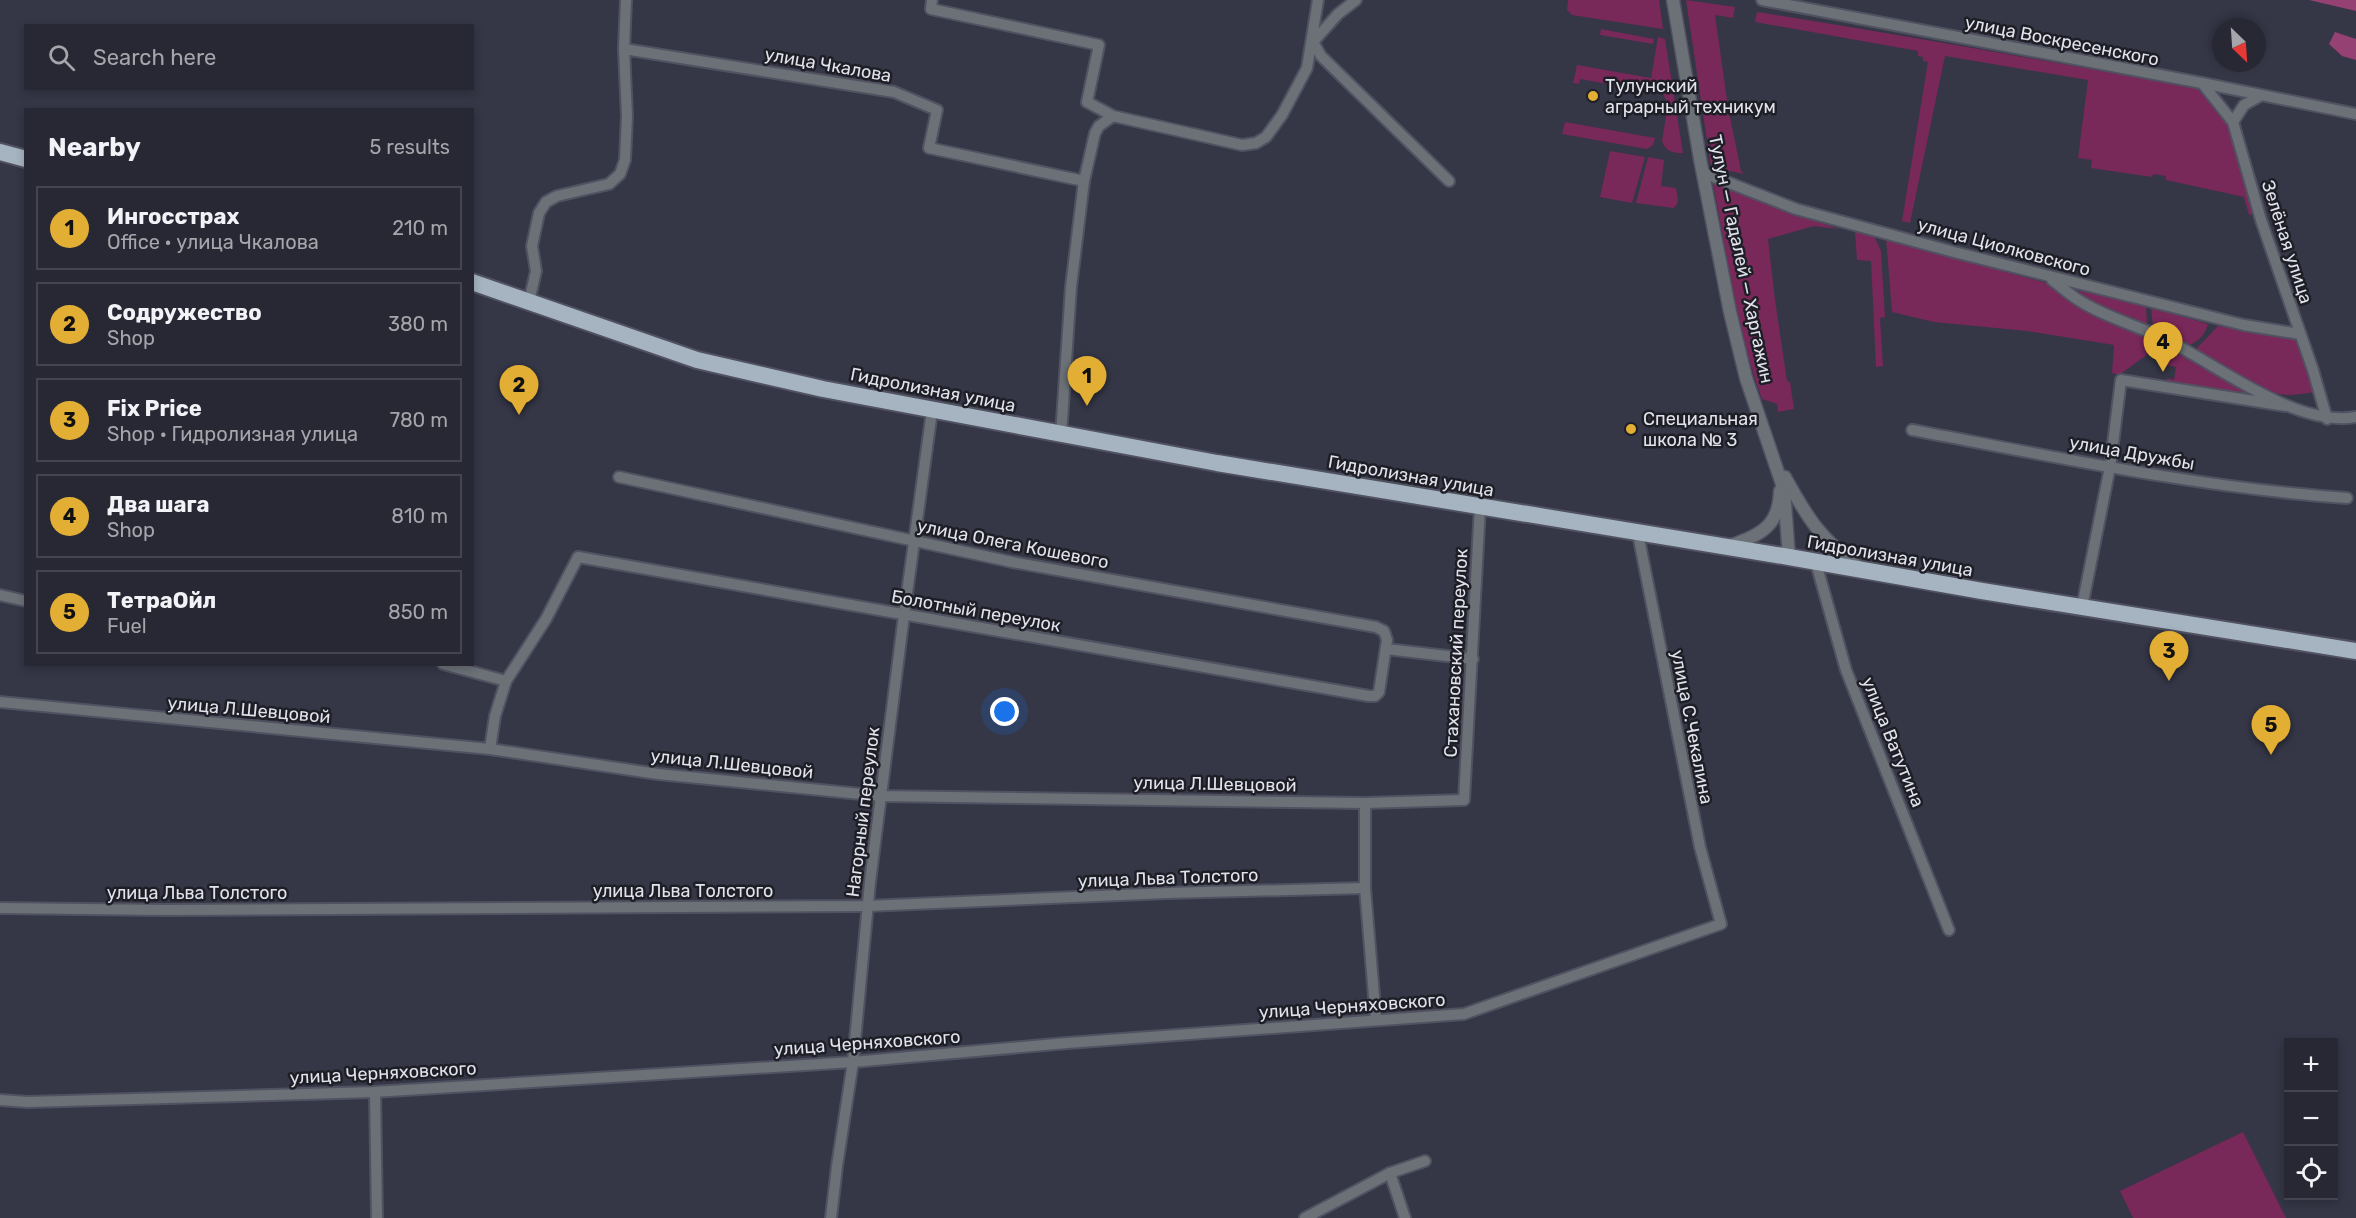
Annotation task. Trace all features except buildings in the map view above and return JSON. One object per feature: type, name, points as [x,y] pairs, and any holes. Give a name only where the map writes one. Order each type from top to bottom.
[{"type":"highway","points":[[0,152],[24,158]]},
{"type":"highway","name":"Гидролизная улица","points":[[474,283],[697,360],[933,411],[1638,534],[2356,651]]},
{"type":"street","points":[[529,302],[536,271],[532,246],[542,207],[551,198],[609,184],[624,168],[627,116],[624,49],[626,0]]},
{"type":"street","points":[[932,0],[931,9],[1099,45],[1087,102],[1113,117],[1232,144],[1249,145],[1266,136],[1282,116],[1306,68],[1313,42],[1318,0]]},
{"type":"street","points":[[1313,42],[1338,14],[1356,0]]},
{"type":"street","name":"Тулун — Гадалей — Харгажин","points":[[1673,0],[1730,312],[1746,378],[1786,500],[1789,557]]},
{"type":"street","name":"улица Воскресенского","points":[[1762,0],[2356,114]]},
{"type":"street","points":[[1313,42],[1321,56],[1449,181]]},
{"type":"street","name":"улица Чкалова","points":[[624,49],[894,92],[936,110],[928,148],[1084,181]]},
{"type":"street","name":"Зелёная улица","points":[[2202,83],[2233,122],[2261,220],[2327,419]]},
{"type":"street","points":[[2233,122],[2244,105],[2260,96]]},
{"type":"street","points":[[1061,435],[1071,287],[1084,181],[1095,133],[1099,126],[1113,117]]},
{"type":"street","name":"улица Циолковского","points":[[1704,173],[1796,209],[2047,276],[2244,325],[2300,334]]},
{"type":"street","points":[[2047,276],[2078,301],[2165,339],[2286,406]]},
{"type":"street","points":[[2082,607],[2110,467],[2121,380],[2286,406],[2327,419],[2342,420],[2356,417]]},
{"type":"street","name":"Нагорный переулок","points":[[831,1218],[853,1062],[867,906],[933,411]]},
{"type":"street","name":"улица Дружбы","points":[[1912,430],[2110,467],[2279,494],[2347,498]]},
{"type":"street","points":[[1771,452],[1812,524],[1831,546],[1864,572]]},
{"type":"street","points":[[1726,548],[1756,536],[1773,521],[1779,502],[1779,475]]},
{"type":"street","name":"улица Олега Кошевого","points":[[619,477],[1012,562],[1376,627],[1384,631],[1386,635],[1386,649]]},
{"type":"street","name":"Стахановский переулок","points":[[1464,800],[1480,507]]},
{"type":"street","name":"улица С.Чекалина","points":[[1638,534],[1697,835],[1721,924]]},
{"type":"street","name":"Болотный переулок","points":[[506,681],[546,619],[578,557],[1369,696],[1376,696],[1379,692],[1386,649]]},
{"type":"street","name":"улица Ватутина","points":[[1816,563],[1846,670],[1949,930]]},
{"type":"street","points":[[0,595],[24,601]]},
{"type":"street","points":[[1386,649],[1473,659]]},
{"type":"street","points":[[450,666],[506,681],[495,716],[490,748]]},
{"type":"street","name":"улица Л.Шевцовой","points":[[0,702],[490,748],[657,774],[881,796],[1365,803],[1464,800]]},
{"type":"street","points":[[1365,803],[1365,888],[1376,1020]]},
{"type":"street","name":"улица Льва Толстого","points":[[0,908],[178,910],[867,906],[1167,893],[1365,888]]},
{"type":"street","name":"улица Черняховского","points":[[0,1100],[28,1102],[375,1092],[853,1062],[1067,1043],[1464,1014],[1721,924]]},
{"type":"street","points":[[375,1092],[377,1218]]},
{"type":"street","points":[[1305,1218],[1390,1173],[1425,1161]]},
{"type":"street","points":[[1390,1173],[1404,1218]]},
{"type":"shaded area","points":[[1568,0],[1659,0],[1663,29],[1572,15],[1567,10]]},
{"type":"shaded area","points":[[1686,0],[1735,7],[1733,18],[1715,15],[1728,107],[1741,171],[1744,174],[1711,167]]},
{"type":"shaded area","points":[[2309,0],[2356,0],[2356,11]]},
{"type":"shaded area","points":[[1757,12],[2197,88],[2229,125],[2255,214],[2249,215],[2244,197],[2166,180],[2166,176],[2153,174],[2152,177],[2091,168],[2092,160],[2078,158],[2088,80],[1945,56],[1910,223],[1902,221],[1928,62],[1918,56],[1918,51],[1755,22]]},
{"type":"shaded area","points":[[1601,29],[1654,39],[1653,44],[1600,35]]},
{"type":"shaded area","points":[[2335,32],[2356,39],[2356,60],[2342,56],[2329,44]]},
{"type":"shaded area","points":[[1658,37],[1665,39],[1683,153],[1670,151],[1662,141],[1668,104],[1663,94],[1580,79],[1579,84],[1573,83],[1577,65],[1651,78]]},
{"type":"shaded area","points":[[1565,122],[1655,138],[1653,145],[1647,149],[1562,134]]},
{"type":"shaded area","points":[[1610,151],[1645,157],[1632,203],[1600,197]]},
{"type":"shaded area","points":[[1648,157],[1664,160],[1661,186],[1676,188],[1678,202],[1673,208],[1636,203]]},
{"type":"shaded area","points":[[1713,183],[1838,229],[1814,226],[1768,239],[1787,381],[1790,382],[1794,409],[1778,412],[1777,404],[1762,399],[1739,319]]},
{"type":"shaded area","points":[[1855,232],[1874,236],[1881,251],[1885,317],[1880,318],[1883,366],[1876,367],[1871,261],[1857,260]]},
{"type":"shaded area","points":[[1886,238],[2053,285],[2156,340],[2152,351],[2119,375],[2112,373],[2114,345],[2027,331],[1934,322],[1892,312]]},
{"type":"shaded area","points":[[2077,289],[2146,307],[2147,324],[2088,301]]},
{"type":"shaded area","points":[[2151,307],[2208,324],[2207,328],[2196,342],[2189,345],[2153,327]]},
{"type":"shaded area","points":[[2218,326],[2298,339],[2315,392],[2287,395],[2263,389],[2239,377],[2196,349]]},
{"type":"shaded area","points":[[2168,346],[2257,396],[2166,385],[2167,378],[2174,380],[2176,367],[2158,363],[2163,348]]},
{"type":"shaded area","points":[[2243,1132],[2286,1218],[2133,1218],[2120,1191]]},
{"type":"place","name":"Тулунский аграрный техникум","points":[[1593,96]]},
{"type":"place","name":"Два шага","points":[[2163,372]]},
{"type":"place","name":"Ингосстрах","points":[[1087,406]]},
{"type":"place","name":"Содружество","points":[[519,415]]},
{"type":"place","name":"Специальная школа № 3","points":[[1631,429]]},
{"type":"place","name":"Fix Price","points":[[2169,681]]},
{"type":"place","name":"ТетраОйл","points":[[2271,755]]}]
